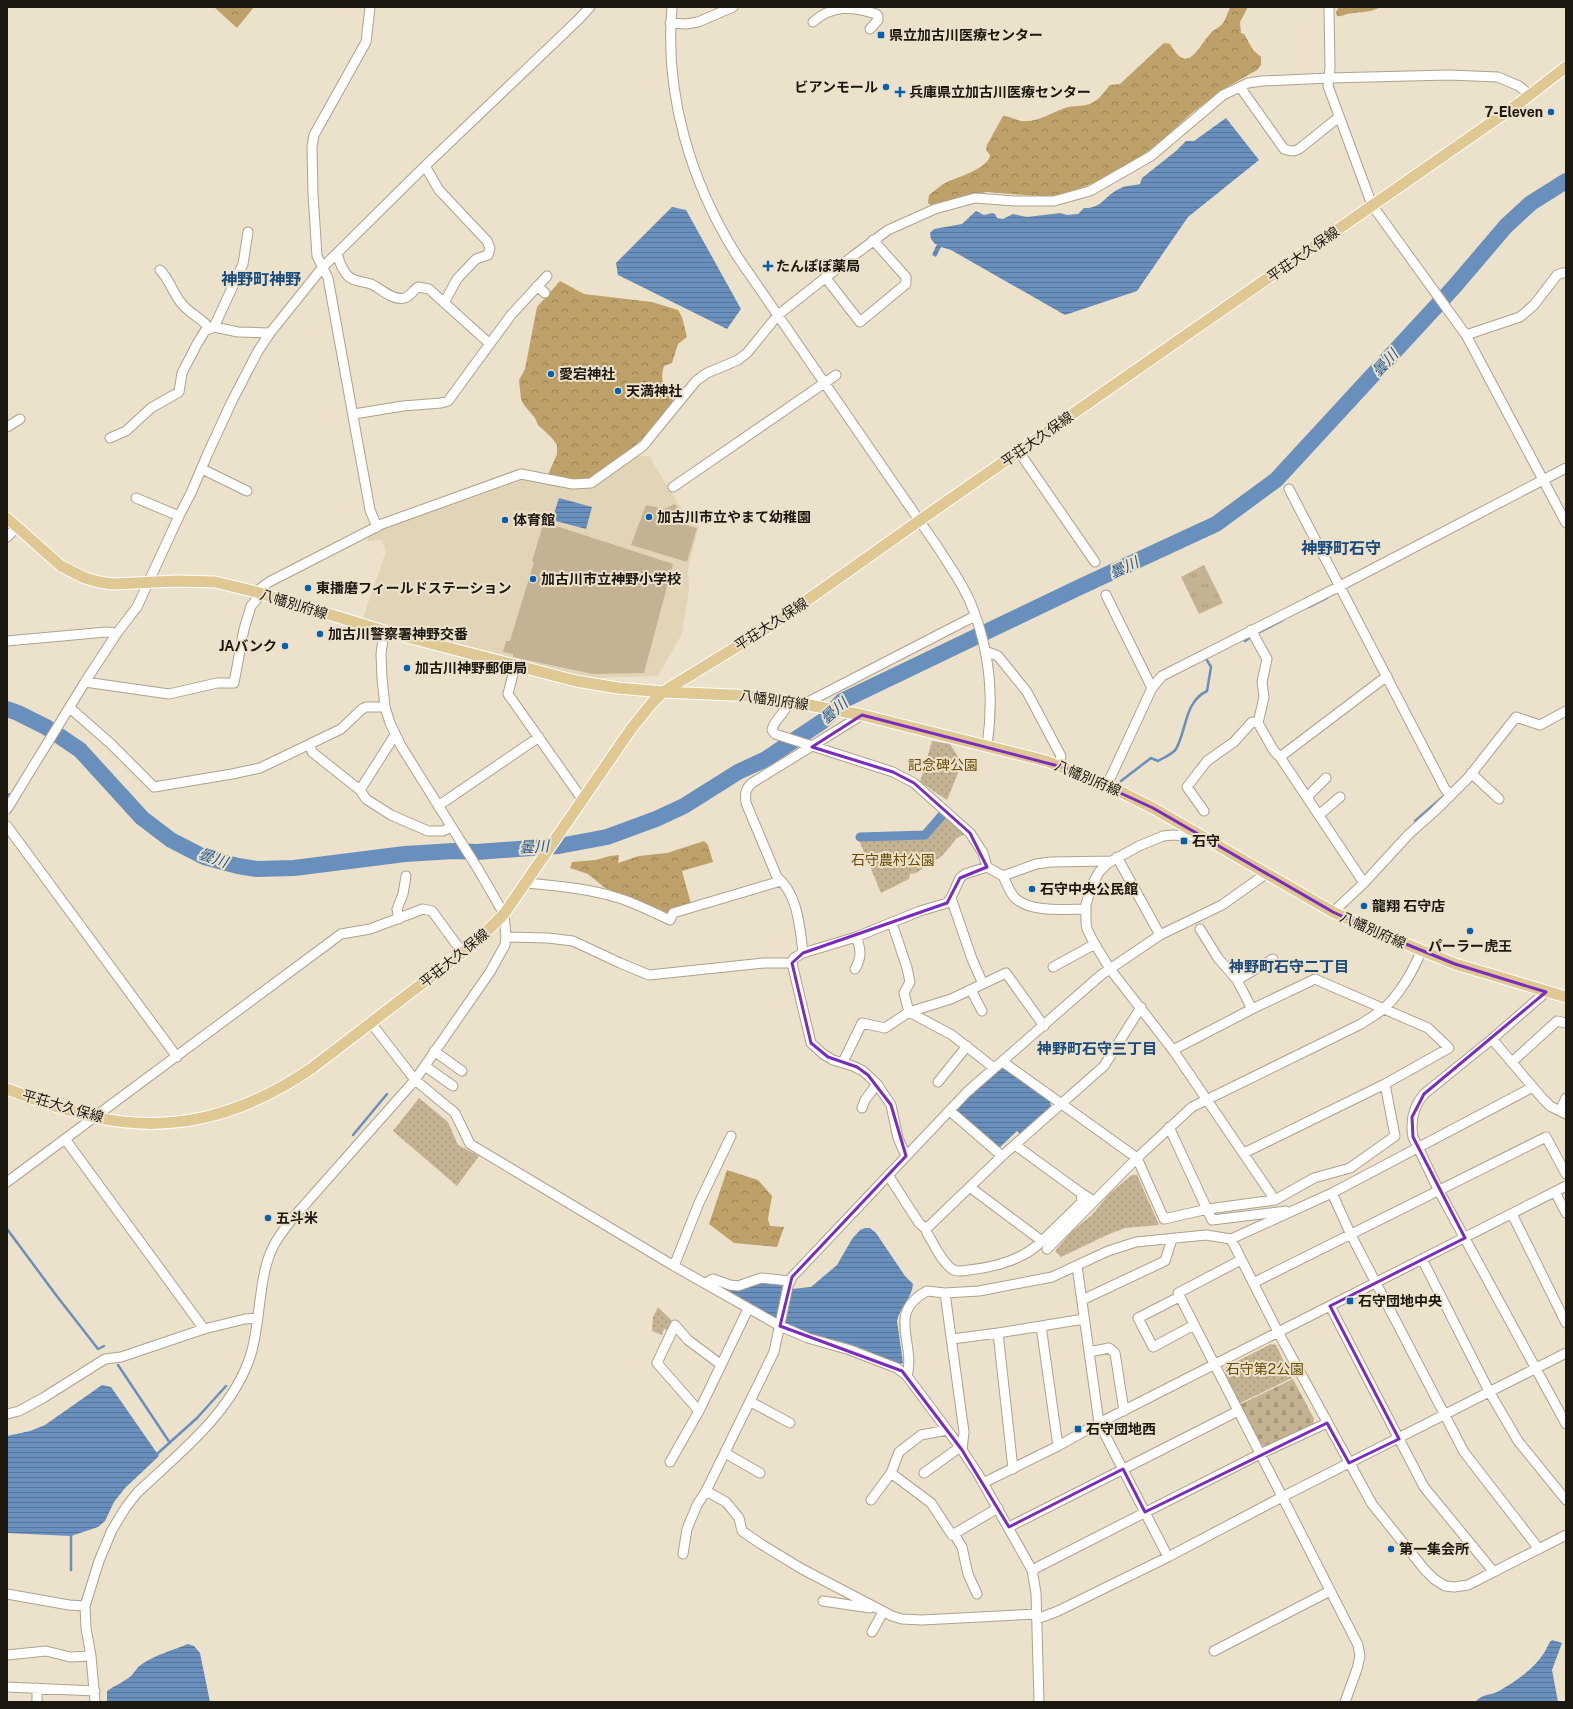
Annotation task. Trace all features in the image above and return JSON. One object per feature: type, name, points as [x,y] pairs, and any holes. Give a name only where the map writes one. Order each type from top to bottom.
[{"type":"main road","name":"平荘大久保線","points":[[7,1089],[70,1111],[95,1117],[142,1123],[174,1122],[216,1115],[236,1109],[265,1097],[288,1084],[312,1068],[462,952],[475,944],[504,914],[631,729],[663,692],[772,625],[919,521],[1299,258],[1566,68]]},
{"type":"main road","name":"八幡別府線","points":[[7,518],[61,566],[85,578],[99,582],[113,584],[196,581],[215,582],[259,593],[384,631],[515,666],[583,682],[618,688],[663,692],[754,696],[787,701],[862,715],[1059,765],[1108,785],[1153,808],[1333,912],[1421,951],[1455,964],[1566,997]]},
{"type":"street","points":[[370,7],[366,42],[314,135],[312,147],[317,256],[328,278],[354,414],[370,510],[376,527]]},
{"type":"street","points":[[7,809],[85,682],[117,633],[137,606],[179,516],[192,493],[232,401],[258,352],[270,333],[322,268],[425,166],[590,7]]},
{"type":"street","points":[[672,7],[670,23],[672,74],[686,146],[697,176],[723,233],[957,577],[975,616],[985,651],[990,682],[987,746]]},
{"type":"street","points":[[670,23],[698,22],[733,7]]},
{"type":"street","points":[[1329,7],[1328,86],[1372,205],[1466,335],[1544,479],[1566,523]]},
{"type":"street","points":[[813,22],[827,12],[837,8],[848,8],[876,14],[878,16],[878,20],[870,29]]},
{"type":"street","points":[[85,682],[169,694],[216,683],[234,683],[244,629],[251,606],[259,593],[269,582],[376,527],[521,474],[573,484],[591,483],[643,446],[696,380],[707,373],[738,360],[747,353],[778,315],[825,277],[888,230],[922,214],[975,198],[1015,201],[1054,201],[1090,191],[1152,156],[1223,95],[1248,83],[1329,78],[1449,75],[1498,77],[1519,86],[1530,95]]},
{"type":"street","points":[[1240,87],[1284,149],[1289,151],[1296,151],[1299,149],[1339,117]]},
{"type":"street","points":[[425,166],[439,190],[487,241],[490,248],[488,254],[476,259],[457,278],[444,303]]},
{"type":"street","points":[[212,328],[243,264],[248,232]]},
{"type":"street","points":[[825,277],[860,322],[906,284],[906,277],[873,240]]},
{"type":"street","points":[[337,253],[340,264],[347,275],[355,281],[372,284],[382,291],[403,299],[408,297],[412,290],[418,287],[428,289],[490,344]]},
{"type":"street","points":[[160,270],[165,275],[177,297],[184,306],[212,328]]},
{"type":"street","points":[[1466,335],[1520,317],[1534,305],[1556,275],[1562,273],[1566,274]]},
{"type":"street","points":[[354,414],[403,406],[441,403],[448,401],[511,315],[547,276]]},
{"type":"street","points":[[537,286],[545,293]]},
{"type":"street","points":[[110,438],[126,431],[151,408],[179,392],[182,373],[205,331],[212,328],[238,332],[270,333]]},
{"type":"street","points":[[673,487],[836,375]]},
{"type":"street","points":[[7,427],[20,419]]},
{"type":"street","points":[[1019,452],[1095,562]]},
{"type":"street","points":[[1108,785],[1152,688],[1162,676],[1340,586],[1566,468]]},
{"type":"street","points":[[202,469],[247,492]]},
{"type":"street","points":[[1289,489],[1445,789],[1451,795]]},
{"type":"street","points":[[136,498],[179,516]]},
{"type":"street","points":[[7,537],[18,527]]},
{"type":"street","points":[[1106,595],[1152,688]]},
{"type":"street","points":[[804,704],[975,616]]},
{"type":"street","points":[[1251,630],[1267,659],[1262,682],[1264,697],[1258,723],[1274,751],[1280,757],[1364,883]]},
{"type":"street","points":[[95,1702],[91,1656],[86,1628],[85,1606],[99,1561],[112,1530],[136,1494],[201,1431],[229,1398],[251,1355],[255,1340],[268,1258],[279,1236],[292,1219],[415,1080],[490,972],[505,945],[506,937],[504,914],[396,735],[386,707],[382,683],[381,654],[384,631]]},
{"type":"street","points":[[7,641],[106,632],[117,633]]},
{"type":"street","points":[[985,651],[998,656],[1027,692],[1061,756],[1059,765]]},
{"type":"street","points":[[515,666],[508,694],[582,799]]},
{"type":"street","points":[[1280,757],[1387,676]]},
{"type":"street","points":[[787,701],[787,708],[773,724],[772,730],[775,734],[893,772],[914,783],[970,833],[983,853],[987,867],[1003,876],[1014,898],[1024,904],[1053,910],[1086,909]]},
{"type":"street","points":[[67,712],[110,743],[154,787],[260,768],[341,729],[366,707],[386,707]]},
{"type":"street","points":[[1333,912],[1364,883],[1409,834],[1451,795],[1471,773],[1516,717],[1540,725],[1566,711]]},
{"type":"street","points":[[803,953],[798,918],[786,886],[777,877],[746,804],[745,793],[747,788],[752,783],[862,715]]},
{"type":"street","points":[[1204,811],[1187,787],[1207,761],[1234,742],[1252,722],[1258,723]]},
{"type":"street","points":[[360,790],[396,735]]},
{"type":"street","points":[[438,806],[539,737]]},
{"type":"street","points":[[310,744],[312,752],[360,790],[366,799],[391,815],[428,831],[453,830]]},
{"type":"street","points":[[1471,773],[1499,799]]},
{"type":"street","points":[[1307,797],[1326,778]]},
{"type":"street","points":[[1320,816],[1340,797]]},
{"type":"street","points":[[7,826],[177,1057]]},
{"type":"street","points":[[1202,836],[1163,836],[1114,859],[1103,867],[1096,877],[1088,896],[1086,909],[1087,929],[1110,969],[1173,1050],[1275,1200]]},
{"type":"street","points":[[1003,876],[1036,864],[1114,859]]},
{"type":"street","points":[[1114,859],[1160,935]]},
{"type":"street","points":[[906,1156],[898,1138],[891,1105],[878,1084],[863,1071],[828,1057],[811,1043],[792,963],[794,958],[803,953],[856,937],[892,924],[920,911],[947,903],[951,898],[960,878],[964,874],[987,867]]},
{"type":"street","points":[[683,1554],[687,1529],[697,1505],[706,1491],[751,1402],[774,1352],[792,1277],[967,1092],[1101,975],[1160,935],[1222,905],[1267,873]]},
{"type":"street","points":[[399,919],[397,909],[403,894],[406,876]]},
{"type":"street","points":[[527,881],[576,888],[617,897],[670,920],[673,913],[781,881]]},
{"type":"street","points":[[951,898],[972,959],[983,984]]},
{"type":"street","points":[[7,1182],[341,934],[370,929],[424,909],[432,911],[462,952]]},
{"type":"street","points":[[892,924],[907,968],[910,982],[904,993],[909,1012],[952,1035],[994,1068]]},
{"type":"street","points":[[1200,929],[1218,958],[1237,980],[1252,1009]]},
{"type":"street","points":[[506,937],[548,938],[574,941],[620,964],[649,975],[748,964],[792,963]]},
{"type":"street","points":[[855,969],[861,954],[856,937]]},
{"type":"street","points":[[1053,967],[1095,944]]},
{"type":"street","points":[[1047,1249],[1137,1158],[1192,1107],[1361,1024],[1383,1010],[1406,980],[1421,951]]},
{"type":"street","points":[[1237,980],[1273,959]]},
{"type":"street","points":[[843,1062],[862,1024],[884,1028],[909,1012],[951,1000],[1006,973],[1044,1026]]},
{"type":"street","points":[[1173,1050],[1252,1009],[1315,979],[1361,998],[1383,1010],[1428,1028],[1449,1048],[1385,1084],[1244,1153]]},
{"type":"street","points":[[971,990],[982,1012]]},
{"type":"street","points":[[1546,992],[1492,1039],[1424,1094],[1417,1102],[1412,1117],[1411,1128],[1418,1148],[1440,1191],[1566,1424]]},
{"type":"street","points":[[926,1229],[971,1188],[1002,1156],[1104,1066],[1141,1007]]},
{"type":"street","points":[[1512,1062],[1557,1021],[1566,1024]]},
{"type":"street","points":[[371,1023],[415,1080],[455,1113],[470,1144],[674,1266],[780,1326],[808,1338],[857,1352],[897,1368],[907,1376],[961,1448],[983,1482],[1032,1570],[1036,1586],[1039,1702]]},
{"type":"street","points":[[1492,1039],[1543,1099],[1563,1112],[1566,1098]]},
{"type":"street","points":[[938,1082],[967,1046]]},
{"type":"street","points":[[434,1051],[462,1072]]},
{"type":"street","points":[[1003,1062],[1137,1158],[1164,1220],[1208,1209],[1275,1200],[1314,1178],[1350,1168],[1395,1136],[1385,1084]]},
{"type":"street","points":[[425,1066],[452,1086]]},
{"type":"street","points":[[862,1108],[865,1100],[878,1084]]},
{"type":"street","points":[[907,1376],[909,1363],[904,1317],[913,1300],[920,1294],[927,1291],[945,1293],[979,1291],[1022,1284],[1052,1277],[1108,1251],[1136,1242],[1206,1234],[1231,1239],[1332,1192],[1533,1087]]},
{"type":"street","points":[[950,1111],[1002,1156]]},
{"type":"street","points":[[1169,1127],[1212,1220],[1295,1210]]},
{"type":"street","points":[[674,1266],[699,1203],[731,1136]]},
{"type":"street","points":[[1253,1283],[1546,1137],[1566,1174]]},
{"type":"street","points":[[64,1139],[204,1329]]},
{"type":"street","points":[[1016,1145],[1094,1201]]},
{"type":"street","points":[[888,1175],[919,1223],[926,1229],[943,1258],[955,1271],[973,1270],[1000,1265],[1027,1252],[1042,1241],[1082,1202],[1081,1193]]},
{"type":"street","points":[[983,1482],[1013,1469],[1058,1446],[1099,1422],[1124,1411],[1566,1186]]},
{"type":"street","points":[[971,1188],[1042,1241]]},
{"type":"street","points":[[1332,1192],[1352,1235],[1464,1452],[1539,1549]]},
{"type":"street","points":[[1555,1192],[1566,1213]]},
{"type":"street","points":[[1512,1214],[1566,1323]]},
{"type":"street","points":[[1082,1300],[1165,1261],[1172,1239]]},
{"type":"street","points":[[1231,1239],[1278,1332],[1372,1504],[1425,1570],[1434,1579],[1445,1586],[1461,1587],[1477,1582],[1493,1572],[1566,1535]]},
{"type":"street","points":[[1422,1259],[1490,1392],[1518,1441],[1566,1500]]},
{"type":"street","points":[[1241,1260],[1178,1293],[1358,1645],[1360,1656],[1345,1702]]},
{"type":"street","points":[[1077,1266],[1099,1422],[1168,1557]]},
{"type":"street","points":[[704,1283],[713,1280],[730,1286],[738,1286],[761,1278],[790,1281]]},
{"type":"street","points":[[924,1473],[961,1448],[964,1432],[945,1293]]},
{"type":"street","points":[[1179,1297],[1138,1318],[1153,1347],[1194,1325]]},
{"type":"street","points":[[1330,1306],[1424,1487],[1493,1572]]},
{"type":"street","points":[[670,1462],[699,1411],[720,1364],[748,1309]]},
{"type":"street","points":[[7,1414],[19,1411],[43,1398],[105,1359],[121,1357],[204,1329],[245,1319],[258,1318]]},
{"type":"street","points":[[952,1338],[998,1334],[1084,1319]]},
{"type":"street","points":[[699,1411],[657,1363],[675,1324],[688,1340],[720,1364]]},
{"type":"street","points":[[1040,1326],[1058,1446]]},
{"type":"street","points":[[998,1334],[1013,1469]]},
{"type":"street","points":[[1089,1352],[1109,1348],[1115,1353],[1124,1411]]},
{"type":"street","points":[[706,1491],[726,1502],[739,1518],[742,1531],[802,1569],[880,1611],[902,1619],[922,1620],[1037,1616],[1058,1611],[1168,1557],[1282,1497],[1566,1353]]},
{"type":"street","points":[[751,1402],[790,1423]]},
{"type":"street","points":[[1009,1527],[1238,1411]]},
{"type":"street","points":[[1032,1570],[1260,1454],[1327,1423]]},
{"type":"street","points":[[871,1500],[891,1473],[899,1452],[921,1435],[947,1430]]},
{"type":"street","points":[[669,1442],[678,1447]]},
{"type":"street","points":[[725,1453],[760,1473]]},
{"type":"street","points":[[891,1473],[931,1503],[952,1535],[954,1534],[962,1547],[968,1574],[977,1594]]},
{"type":"street","points":[[954,1534],[998,1508]]},
{"type":"street","points":[[1214,1651],[1330,1590]]},
{"type":"street","points":[[7,1594],[69,1606],[85,1606]]},
{"type":"street","points":[[823,1601],[880,1611]]},
{"type":"street","points":[[872,1632],[880,1611]]},
{"type":"street","points":[[7,1655],[46,1651],[70,1657],[91,1656]]},
{"type":"street","points":[[7,1687],[94,1691]]},
{"type":"street","points":[[37,1688],[37,1702]]},
{"type":"highlighted area","points":[[862,715],[1066,768],[1153,808],[1333,912],[1374,931],[1455,964],[1546,992],[1424,1094],[1412,1117],[1413,1137],[1465,1238],[1330,1306],[1399,1439],[1349,1463],[1327,1423],[1145,1512],[1123,1469],[1009,1527],[962,1450],[902,1371],[780,1326],[792,1277],[906,1156],[891,1105],[868,1075],[857,1067],[828,1057],[811,1043],[792,963],[803,953],[947,903],[960,878],[987,867],[970,833],[914,783],[893,772],[812,747]]},
{"type":"shaded area","name":"加古川市立神野小学校","points":[[637,456],[649,456],[691,524],[699,526],[688,569],[689,589],[682,634],[658,676],[587,678],[363,618],[386,551],[381,539],[368,542],[367,534],[520,478],[529,478],[581,489],[591,485]]},
{"type":"green space","points":[[214,7],[254,7],[237,28]]},
{"type":"green space","points":[[1230,7],[1248,7],[1240,22],[1241,33],[1244,34],[1253,50],[1261,57],[1261,65],[1257,70],[1227,87],[1193,112],[1160,142],[1139,158],[1098,181],[1074,191],[1052,196],[987,192],[931,205],[928,203],[929,195],[940,187],[947,182],[979,168],[988,160],[990,155],[986,150],[987,145],[1003,116],[1021,121],[1030,121],[1065,108],[1092,103],[1100,97],[1110,85],[1120,84],[1164,43],[1170,44],[1176,53],[1182,58],[1187,59],[1192,57],[1211,33],[1222,25]]},
{"type":"green space","points":[[1339,7],[1381,7],[1367,12],[1337,16],[1336,12]]},
{"type":"green space","points":[[560,281],[584,294],[652,302],[678,310],[682,317],[687,337],[678,344],[672,363],[664,366],[662,377],[664,385],[674,402],[647,435],[626,453],[585,482],[547,477],[557,454],[557,445],[538,425],[535,418],[521,399],[519,380],[525,369],[537,307]]},
{"type":"green space","points":[[675,504],[689,526],[697,528],[687,562],[631,545],[646,505],[664,509]]},
{"type":"green space","points":[[544,522],[673,564],[644,673],[593,674],[513,657],[513,654],[503,652],[506,641],[510,641],[534,562],[532,561]]},
{"type":"green space","points":[[1204,565],[1223,603],[1199,614],[1181,577]]},
{"type":"green space","name":"記念碑公園","points":[[932,741],[950,744],[962,763],[947,800],[920,782]]},
{"type":"green space","name":"石守農村公園","points":[[946,814],[967,833],[957,838],[942,856],[916,873],[910,874],[909,879],[881,893],[859,840],[897,836],[926,836]]},
{"type":"green space","points":[[704,841],[708,845],[713,862],[682,871],[691,904],[667,913],[605,888],[588,874],[570,868],[572,862],[596,860],[619,855],[618,863],[639,856],[667,853]]},
{"type":"green space","points":[[419,1098],[448,1122],[458,1145],[479,1156],[457,1186],[393,1131]]},
{"type":"green space","points":[[727,1170],[758,1180],[772,1196],[768,1219],[770,1226],[784,1227],[777,1247],[734,1243],[709,1224]]},
{"type":"green space","points":[[1132,1175],[1137,1175],[1159,1225],[1125,1228],[1061,1257],[1055,1251],[1072,1231],[1092,1215],[1110,1193]]},
{"type":"green space","points":[[658,1307],[672,1321],[668,1330],[664,1329],[662,1335],[652,1331],[653,1317]]},
{"type":"green space","name":"石守第2公園","points":[[1271,1344],[1276,1345],[1292,1378],[1238,1404],[1223,1374],[1226,1367]]},
{"type":"green space","points":[[1293,1379],[1314,1419],[1313,1425],[1264,1447],[1261,1446],[1239,1405]]},
{"type":"water","points":[[1226,118],[1259,160],[1188,217],[1137,291],[1065,315],[951,250],[941,247],[936,257],[932,255],[937,244],[935,244],[931,239],[930,233],[934,229],[962,224],[976,211],[984,215],[992,213],[995,214],[997,218],[1003,219],[1013,214],[1027,217],[1060,213],[1067,215],[1078,214],[1084,208],[1090,208],[1099,204],[1119,189],[1140,184],[1142,178],[1176,151],[1186,141],[1194,141]]},
{"type":"water","points":[[672,207],[686,210],[741,309],[727,329],[618,275],[616,263]]},
{"type":"water","points":[[559,498],[592,507],[586,529],[552,520]]},
{"type":"water","points":[[998,1068],[1004,1068],[1050,1101],[1051,1106],[1021,1135],[1017,1131],[999,1148],[957,1113],[957,1108]]},
{"type":"water","points":[[870,1228],[876,1233],[905,1276],[913,1284],[910,1294],[897,1321],[903,1363],[896,1365],[863,1349],[803,1332],[789,1326],[785,1322],[792,1289],[811,1287],[837,1265],[852,1239],[860,1230]]},
{"type":"water","points":[[765,1282],[784,1285],[778,1317],[774,1319],[719,1287],[738,1290]]},
{"type":"water","points":[[102,1385],[111,1387],[159,1456],[125,1488],[114,1502],[105,1521],[98,1527],[71,1536],[7,1533],[7,1436],[30,1431],[45,1425]]},
{"type":"water","points":[[1552,1640],[1562,1643],[1552,1670],[1558,1702],[1475,1702],[1481,1697],[1496,1693],[1524,1674],[1540,1659]]},
{"type":"water","points":[[188,1644],[194,1646],[200,1653],[210,1702],[107,1702],[107,1691],[131,1676],[140,1665],[158,1655]]},
{"type":"waterway","name":"曇川","points":[[7,709],[46,727],[80,750],[142,818],[171,840],[204,857],[238,866],[257,869],[294,868],[405,854],[454,851],[477,852],[559,846],[607,837],[656,819],[684,806],[738,772],[766,759],[823,721],[842,701],[1082,586],[1216,524],[1276,480],[1454,287],[1506,226],[1531,203],[1566,181]]},
{"type":"waterway","points":[[1309,607],[1327,598]]},
{"type":"waterway","points":[[1260,632],[1283,620]]},
{"type":"waterway","points":[[1245,641],[1251,637]]},
{"type":"waterway","points":[[1121,781],[1151,758],[1158,761],[1175,751],[1180,742],[1190,709],[1194,702],[1207,691],[1211,667],[1205,657]]},
{"type":"waterway","points":[[1415,821],[1446,794]]},
{"type":"waterway","points":[[860,837],[925,835],[944,813]]},
{"type":"waterway","points":[[353,1135],[387,1094]]},
{"type":"waterway","points":[[7,1229],[98,1349],[104,1346]]},
{"type":"waterway","points":[[118,1365],[170,1443]]},
{"type":"waterway","points":[[157,1454],[197,1418],[226,1386]]},
{"type":"waterway","points":[[71,1535],[71,1570]]},
{"type":"place","name":"県立加古川医療センター","points":[[881,35]]},
{"type":"place","name":"ビアンモール","points":[[886,87]]},
{"type":"place","name":"兵庫県立加古川医療センター","points":[[900,92]]},
{"type":"place","name":"7-Eleven","points":[[1551,112]]},
{"type":"place","name":"たんぽぽ薬局","points":[[768,266]]},
{"type":"place","name":"愛宕神社","points":[[551,374]]},
{"type":"place","name":"天満神社","points":[[618,391]]},
{"type":"place","name":"加古川市立やまて幼稚園","points":[[649,517]]},
{"type":"place","name":"体育館","points":[[505,520]]},
{"type":"place","name":"加古川市立神野小学校","points":[[533,579]]},
{"type":"place","name":"東播磨フィールドステーション","points":[[308,588]]},
{"type":"place","name":"加古川警察署神野交番","points":[[320,634]]},
{"type":"place","name":"JAバンク","points":[[285,646]]},
{"type":"place","name":"加古川神野郵便局","points":[[407,668]]},
{"type":"place","name":"石守","points":[[1184,841]]},
{"type":"place","name":"石守中央公民館","points":[[1032,889]]},
{"type":"place","name":"龍翔 石守店","points":[[1364,906]]},
{"type":"place","name":"パーラー虎王","points":[[1470,931]]},
{"type":"place","name":"五斗米","points":[[268,1218]]},
{"type":"place","name":"石守団地中央","points":[[1350,1301]]},
{"type":"place","name":"石守団地西","points":[[1078,1429]]},
{"type":"place","name":"第一集会所","points":[[1391,1549]]},
{"type":"district","name":"神野町神野","points":[[261,279]]},
{"type":"district","name":"神野町石守","points":[[1341,548]]},
{"type":"district","name":"神野町石守二丁目","points":[[1289,967]]},
{"type":"district","name":"神野町石守三丁目","points":[[1097,1049]]}]
